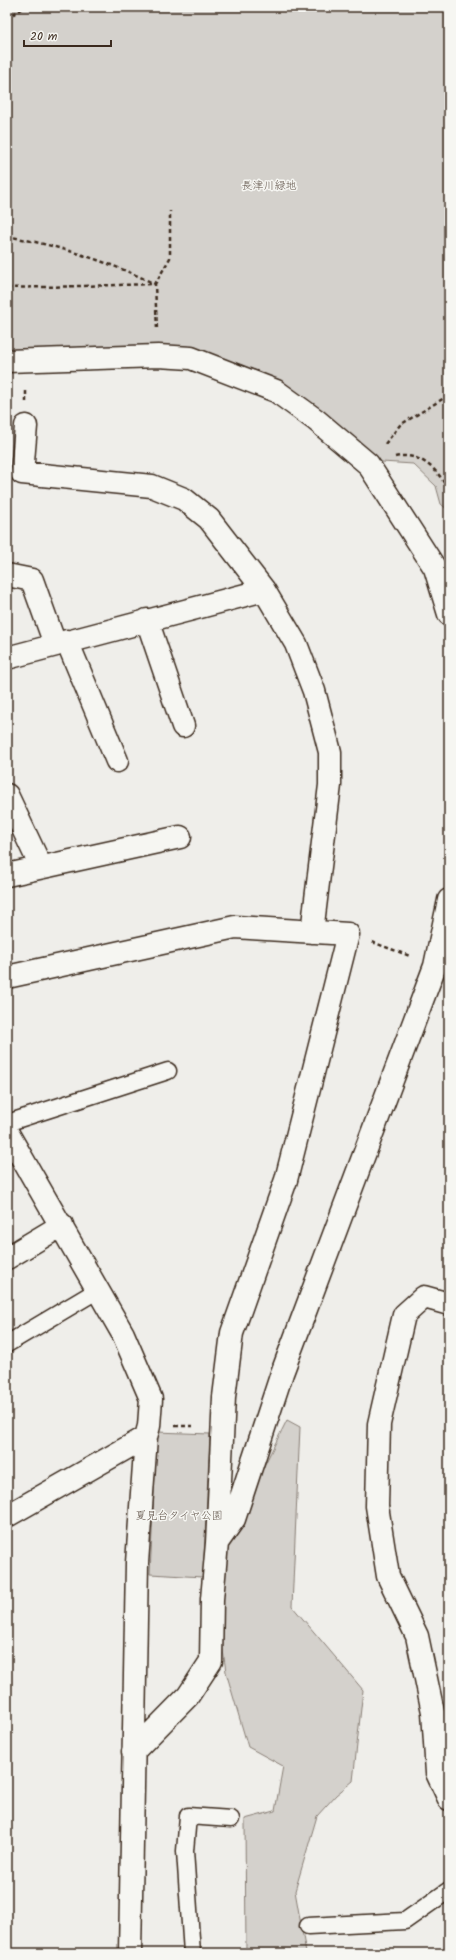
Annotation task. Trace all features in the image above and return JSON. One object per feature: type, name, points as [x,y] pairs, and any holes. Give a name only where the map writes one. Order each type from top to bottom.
[{"type":"street","points":[[7,361],[158,356],[191,358],[276,391],[316,420],[368,464],[434,568],[449,614]]},
{"type":"street","points":[[26,426],[22,474],[152,486],[184,499],[209,519],[264,590],[296,644],[314,691],[330,752],[330,785],[312,932]]},
{"type":"street","points":[[7,575],[32,580],[116,761]]},
{"type":"street","points":[[7,658],[264,590]]},
{"type":"street","points":[[147,620],[183,726]]},
{"type":"street","points":[[7,795],[41,867]]},
{"type":"street","points":[[7,875],[180,837]]},
{"type":"street","points":[[217,1543],[234,1519],[282,1373],[442,969],[449,900]]},
{"type":"street","points":[[7,977],[235,927],[348,934],[286,1180],[232,1333],[224,1397],[217,1543],[212,1599],[211,1660],[188,1696],[133,1752]]},
{"type":"street","points":[[7,1132],[62,1225],[123,1334],[150,1399],[137,1564],[130,1953]]},
{"type":"street","points":[[7,1258],[62,1225]]},
{"type":"street","points":[[449,1304],[424,1298],[404,1315],[378,1424],[377,1506],[388,1576],[417,1636],[433,1712],[437,1773],[449,1799]]},
{"type":"street","points":[[7,1516],[146,1437]]},
{"type":"lane","points":[[7,1123],[168,1071]]},
{"type":"lane","points":[[7,1344],[98,1290]]},
{"type":"lane","points":[[192,1953],[185,1851],[188,1816],[231,1819]]},
{"type":"lane","points":[[308,1926],[405,1921],[449,1890]]},
{"type":"path","points":[[7,18],[25,7]]},
{"type":"path","points":[[158,356],[155,284],[170,258],[170,211]]},
{"type":"path","points":[[7,236],[66,249],[123,268],[155,284]]},
{"type":"path","points":[[7,288],[155,284]]},
{"type":"path","points":[[26,382],[26,426]]},
{"type":"path","points":[[368,464],[400,425],[449,396]]},
{"type":"path","points":[[368,464],[404,455],[421,458],[444,480],[449,492]]},
{"type":"path","points":[[348,934],[442,969]]},
{"type":"green space","name":"長津川緑地","points":[[7,7],[449,7],[449,511],[441,504],[436,486],[413,464],[382,462],[323,414],[187,348],[7,352]]},
{"type":"green space","points":[[287,1420],[300,1427],[292,1606],[363,1690],[353,1781],[336,1795],[317,1816],[295,1891],[306,1953],[246,1953],[245,1819],[275,1811],[283,1766],[248,1747],[226,1672],[220,1628],[228,1544]]},
{"type":"green space","name":"夏見台タイヤ公園","points":[[157,1432],[210,1434],[203,1577],[150,1574]]}]
